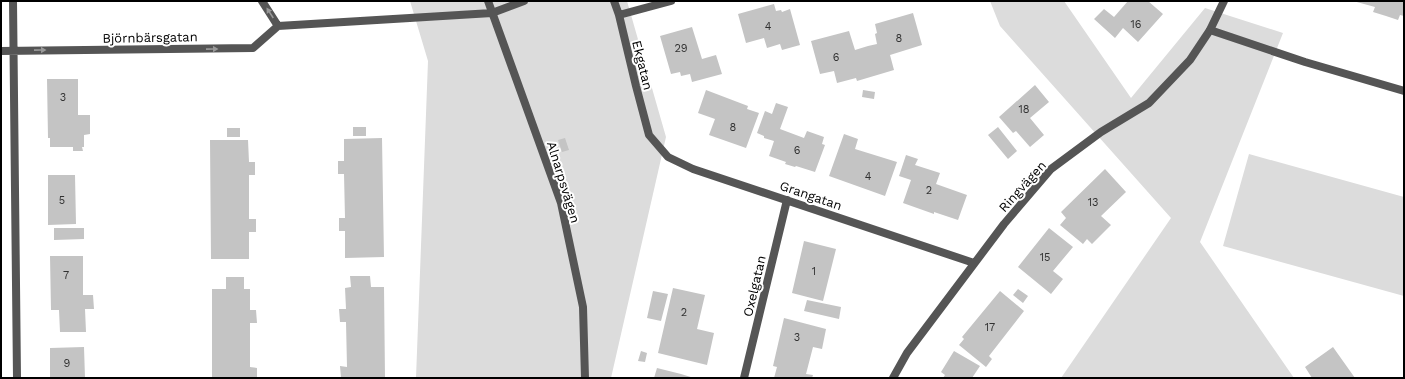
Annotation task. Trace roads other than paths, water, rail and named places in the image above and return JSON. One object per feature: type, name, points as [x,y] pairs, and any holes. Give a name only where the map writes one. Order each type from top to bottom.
[{"type":"street","points":[[13,1],[17,378]]},
{"type":"street","points":[[262,1],[278,26],[492,13],[524,1]]},
{"type":"street","name":"Alnarpsvägen","points":[[488,1],[560,203],[583,307],[586,378]]},
{"type":"street","name":"Ekgatan","points":[[614,1],[619,15],[649,135]]},
{"type":"street","points":[[619,15],[671,1]]},
{"type":"street","name":"Ringvägen","points":[[893,378],[907,353],[974,263],[1004,224],[1051,169],[1101,132],[1149,103],[1190,60],[1210,30],[1224,1]]},
{"type":"street","name":"Björnbärsgatan","points":[[1,51],[254,48],[278,26]]},
{"type":"street","points":[[1210,30],[1305,62],[1404,91]]},
{"type":"street","name":"Grangatan","points":[[649,135],[668,157],[693,169],[974,263]]},
{"type":"street","name":"Oxelgatan","points":[[744,378],[787,200]]}]
